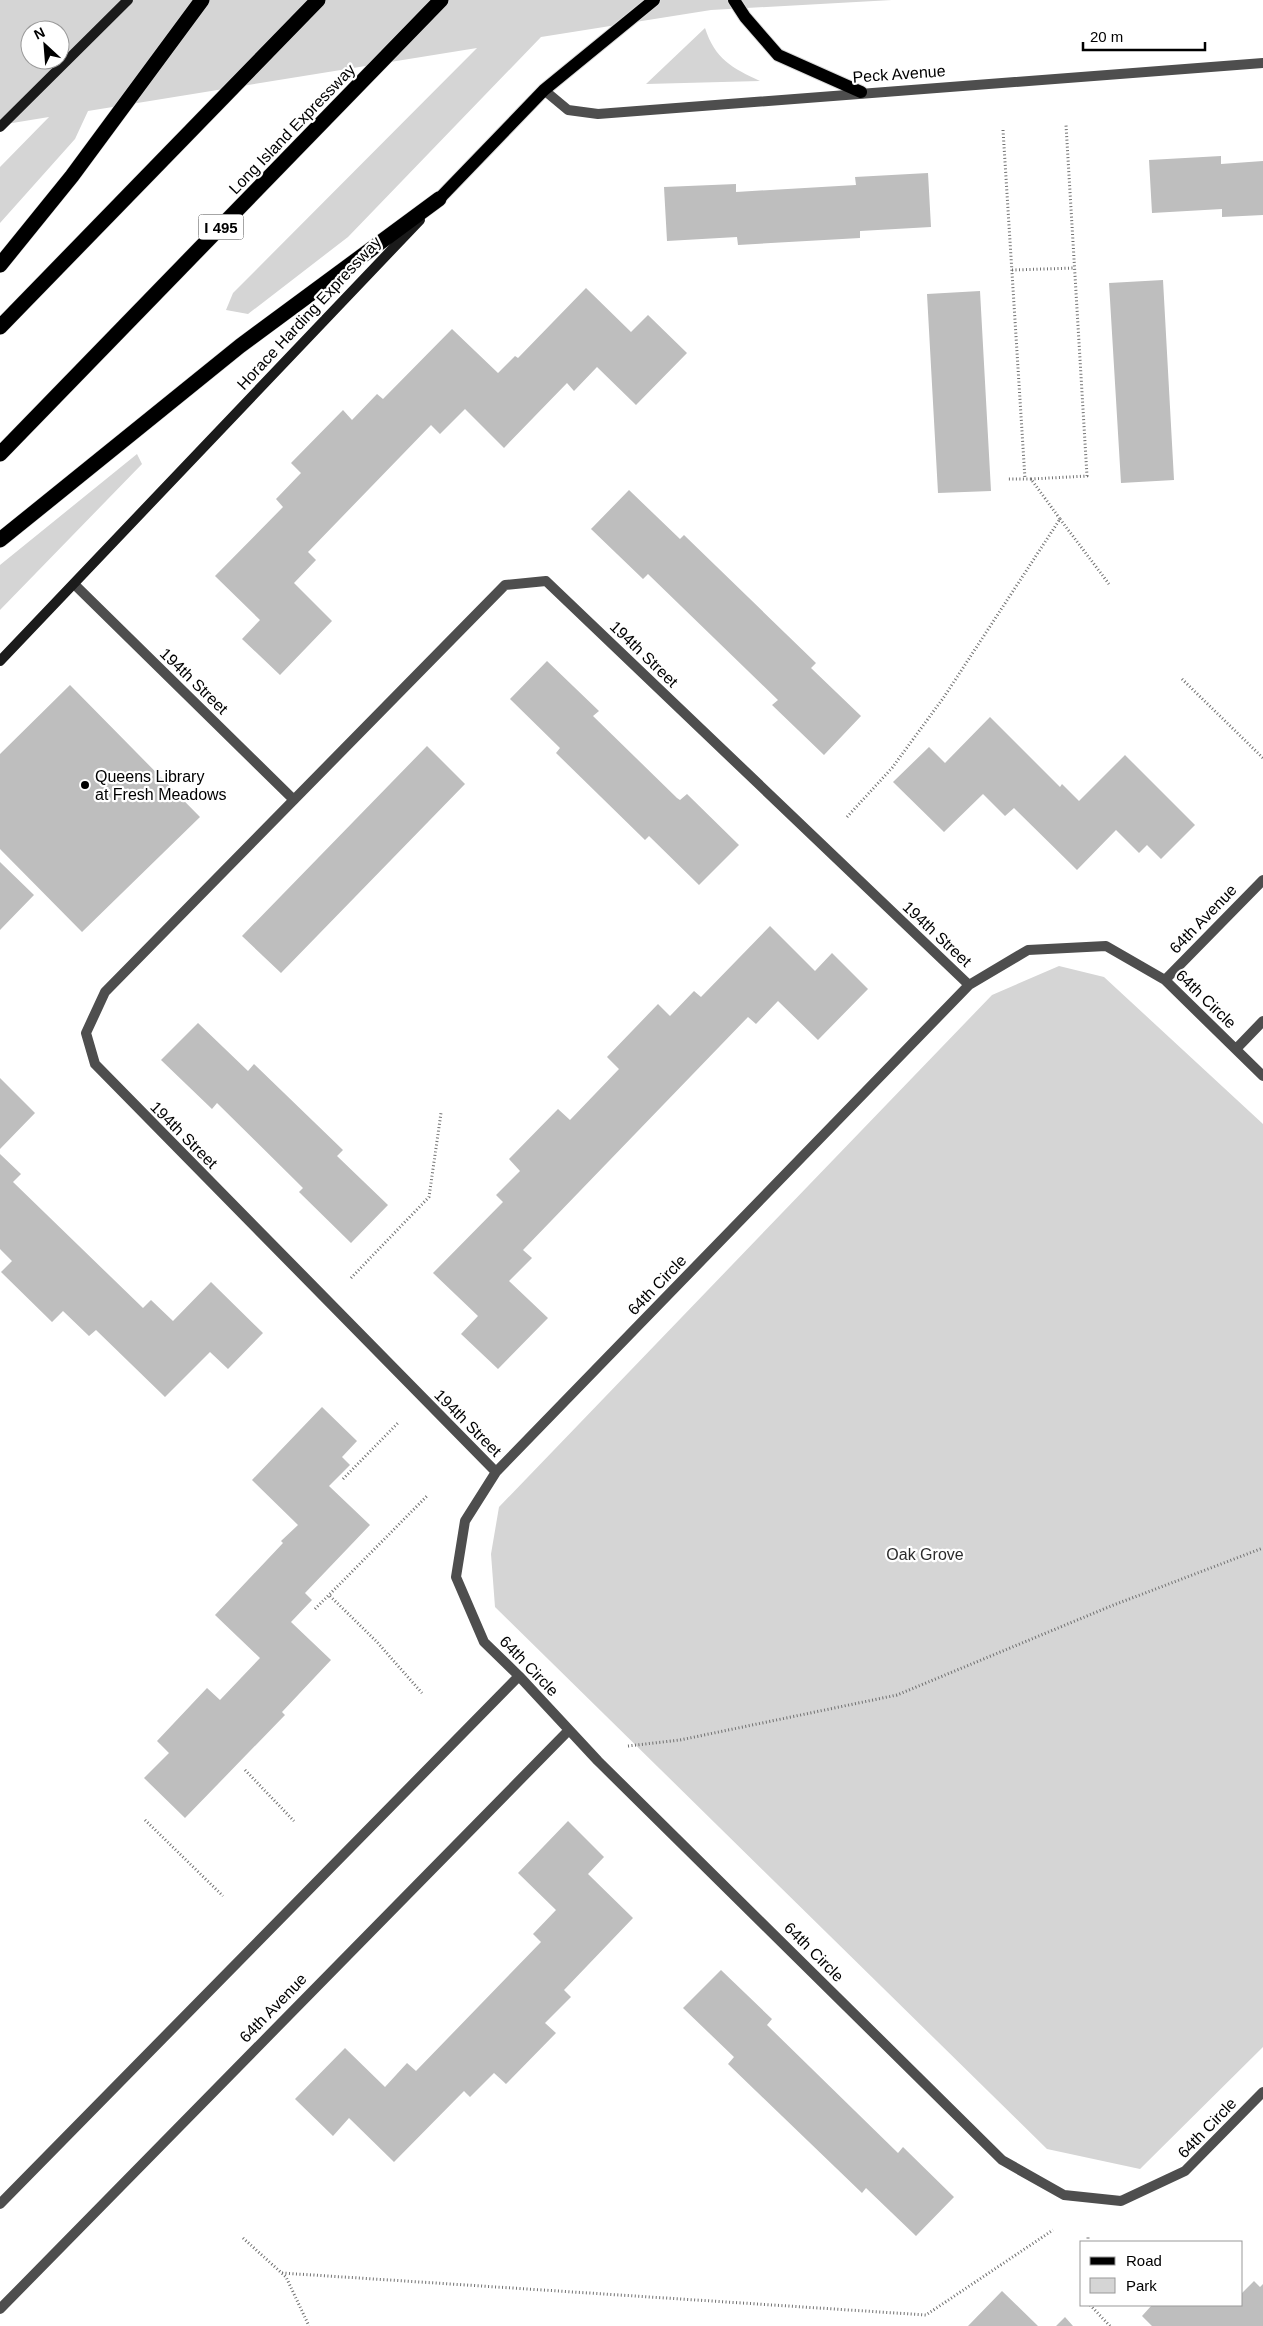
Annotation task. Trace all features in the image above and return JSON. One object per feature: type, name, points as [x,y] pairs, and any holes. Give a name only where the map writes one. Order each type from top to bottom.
[{"type":"highway","points":[[0,265],[72,176],[202,0]]},
{"type":"highway","points":[[0,327],[318,0]]},
{"type":"highway","name":"Long Island Expressway","points":[[0,454],[441,0]]},
{"type":"highway","points":[[0,540],[240,346],[439,199]]},
{"type":"main road","points":[[0,127],[128,0]]},
{"type":"main road","name":"Horace Harding Expressway","points":[[0,661],[544,90],[654,0]]},
{"type":"main road","points":[[734,0],[745,17],[778,55],[861,92]]},
{"type":"street","name":"Peck Avenue","points":[[544,90],[568,110],[598,114],[861,92],[1263,63]]},
{"type":"street","name":"194th Street","points":[[496,1472],[95,1064],[86,1033],[105,992],[505,585],[546,581],[969,985]]},
{"type":"street","name":"194th Street","points":[[74,584],[293,799]]},
{"type":"street","name":"64th Avenue","points":[[1165,980],[1263,880]]},
{"type":"street","name":"64th Circle","points":[[1263,1076],[1165,980],[1106,946],[1028,950],[969,985],[496,1472],[465,1521],[456,1577],[484,1642],[519,1676],[569,1730],[1002,2160],[1064,2195],[1121,2201],[1185,2172],[1263,2092]]},
{"type":"street","points":[[1236,1049],[1263,1021]]},
{"type":"street","points":[[0,2204],[519,1676]]},
{"type":"street","name":"64th Avenue","points":[[0,2309],[569,1730]]},
{"type":"path","points":[[1008,479],[1087,476],[1066,126]]},
{"type":"path","points":[[1003,130],[1024,479]]},
{"type":"path","points":[[1012,270],[1074,268]]},
{"type":"path","points":[[1031,479],[1108,584]]},
{"type":"path","points":[[847,817],[892,768],[944,697],[1060,520]]},
{"type":"path","points":[[1182,679],[1263,758]]},
{"type":"path","points":[[351,1278],[430,1196],[441,1113]]},
{"type":"path","points":[[342,1479],[398,1422]]},
{"type":"path","points":[[315,1609],[428,1496]]},
{"type":"path","points":[[628,1746],[680,1740],[897,1695],[1111,1606],[1263,1548]]},
{"type":"path","points":[[330,1596],[377,1642],[422,1693]]},
{"type":"path","points":[[244,1770],[294,1821]]},
{"type":"path","points":[[145,1820],[222,1896]]},
{"type":"path","points":[[282,2273],[926,2315],[1053,2230]]},
{"type":"path","points":[[1088,2236],[1088,2241]]},
{"type":"path","points":[[243,2238],[282,2273],[309,2326]]},
{"type":"path","points":[[1091,2306],[1110,2326]]},
{"type":"green space","points":[[0,0],[892,0],[711,10],[541,37],[348,237],[248,314],[226,310],[233,293],[477,48],[88,111],[75,139],[0,223],[0,167],[49,117],[0,125]]},
{"type":"green space","points":[[705,28],[709,39],[719,55],[733,67],[760,81],[646,84]]},
{"type":"green space","points":[[137,454],[142,464],[0,610],[0,565]]},
{"type":"green space","name":"Oak Grove","points":[[1059,966],[1104,977],[1263,1124],[1263,2047],[1140,2169],[1047,2149],[495,1607],[491,1554],[499,1507],[992,995]]},
{"type":"building","points":[[1221,156],[1221,164],[1263,161],[1263,215],[1222,217],[1222,209],[1152,213],[1149,160]]},
{"type":"building","points":[[928,173],[931,227],[860,231],[860,238],[738,245],[737,237],[667,241],[664,187],[736,184],[736,192],[856,185],[855,177]]},
{"type":"building","points":[[1163,280],[1174,480],[1121,483],[1109,283]]},
{"type":"building","points":[[586,288],[631,332],[648,315],[687,353],[636,405],[597,367],[574,391],[567,383],[504,448],[465,409],[440,434],[431,425],[308,552],[316,560],[294,583],[332,621],[280,675],[242,639],[260,620],[215,576],[283,507],[276,499],[301,473],[291,463],[343,410],[352,420],[377,394],[383,399],[452,329],[498,373],[515,356],[518,358]]},
{"type":"building","points":[[980,291],[991,491],[938,493],[927,294]]},
{"type":"building","points":[[629,490],[680,539],[684,535],[816,663],[811,668],[861,716],[824,755],[772,705],[778,700],[648,574],[643,579],[591,529]]},
{"type":"building","points":[[547,661],[599,711],[593,716],[677,798],[680,800],[687,794],[739,845],[699,885],[649,836],[645,840],[556,753],[560,748],[510,699]]},
{"type":"building","name":"Queens Library at Fresh Meadows","points":[[70,685],[200,817],[82,932],[0,849],[0,754]]},
{"type":"building","points":[[990,717],[1060,787],[1062,784],[1079,801],[1125,755],[1195,825],[1161,859],[1147,845],[1139,853],[1116,830],[1077,870],[1014,808],[1005,816],[983,794],[944,832],[893,782],[929,747],[945,763]]},
{"type":"building","points":[[427,746],[465,784],[281,973],[242,936]]},
{"type":"building","points":[[0,862],[34,895],[0,930]]},
{"type":"building","points":[[770,926],[815,971],[832,953],[868,989],[818,1040],[778,1001],[756,1024],[748,1017],[523,1250],[532,1258],[509,1281],[548,1318],[498,1369],[461,1334],[478,1316],[433,1273],[503,1202],[496,1195],[520,1171],[509,1159],[558,1109],[570,1120],[619,1069],[607,1057],[658,1004],[670,1016],[694,991],[701,997]]},
{"type":"building","points":[[198,1023],[248,1071],[254,1064],[343,1150],[337,1156],[388,1205],[351,1243],[299,1192],[303,1188],[217,1103],[212,1109],[161,1060]]},
{"type":"building","points":[[0,1078],[35,1113],[0,1149]]},
{"type":"building","points":[[0,1154],[21,1174],[13,1182],[143,1308],[151,1300],[173,1321],[211,1282],[263,1333],[228,1369],[210,1352],[165,1397],[96,1330],[89,1336],[63,1311],[52,1322],[1,1272],[12,1261],[0,1249]]},
{"type":"building","points":[[322,1407],[357,1441],[342,1457],[350,1465],[329,1486],[370,1525],[305,1593],[312,1600],[291,1622],[331,1660],[282,1712],[285,1715],[185,1818],[144,1778],[169,1753],[157,1741],[207,1688],[220,1700],[260,1658],[215,1615],[283,1543],[281,1541],[298,1525],[252,1480]]},
{"type":"building","points":[[568,1821],[604,1857],[588,1874],[633,1918],[564,1990],[571,1997],[545,2023],[556,2033],[506,2084],[494,2073],[470,2097],[464,2091],[394,2162],[349,2118],[333,2136],[295,2099],[345,2048],[385,2087],[407,2063],[416,2071],[541,1942],[533,1934],[556,1910],[518,1873]]},
{"type":"building","points":[[721,1970],[772,2019],[767,2025],[898,2153],[903,2147],[954,2197],[916,2236],[866,2188],[862,2193],[728,2064],[734,2057],[683,2008]]},
{"type":"building","points":[[1254,2281],[1260,2287],[1263,2284],[1263,2326],[1152,2326],[1142,2316],[1151,2306],[1243,2306],[1243,2292]]},
{"type":"building","points":[[1002,2291],[1038,2326],[968,2326]]},
{"type":"building","points":[[1065,2317],[1073,2326],[1056,2326]]},
{"type":"place","name":"Queens Library at Fresh Meadows","points":[[85,785]]}]
